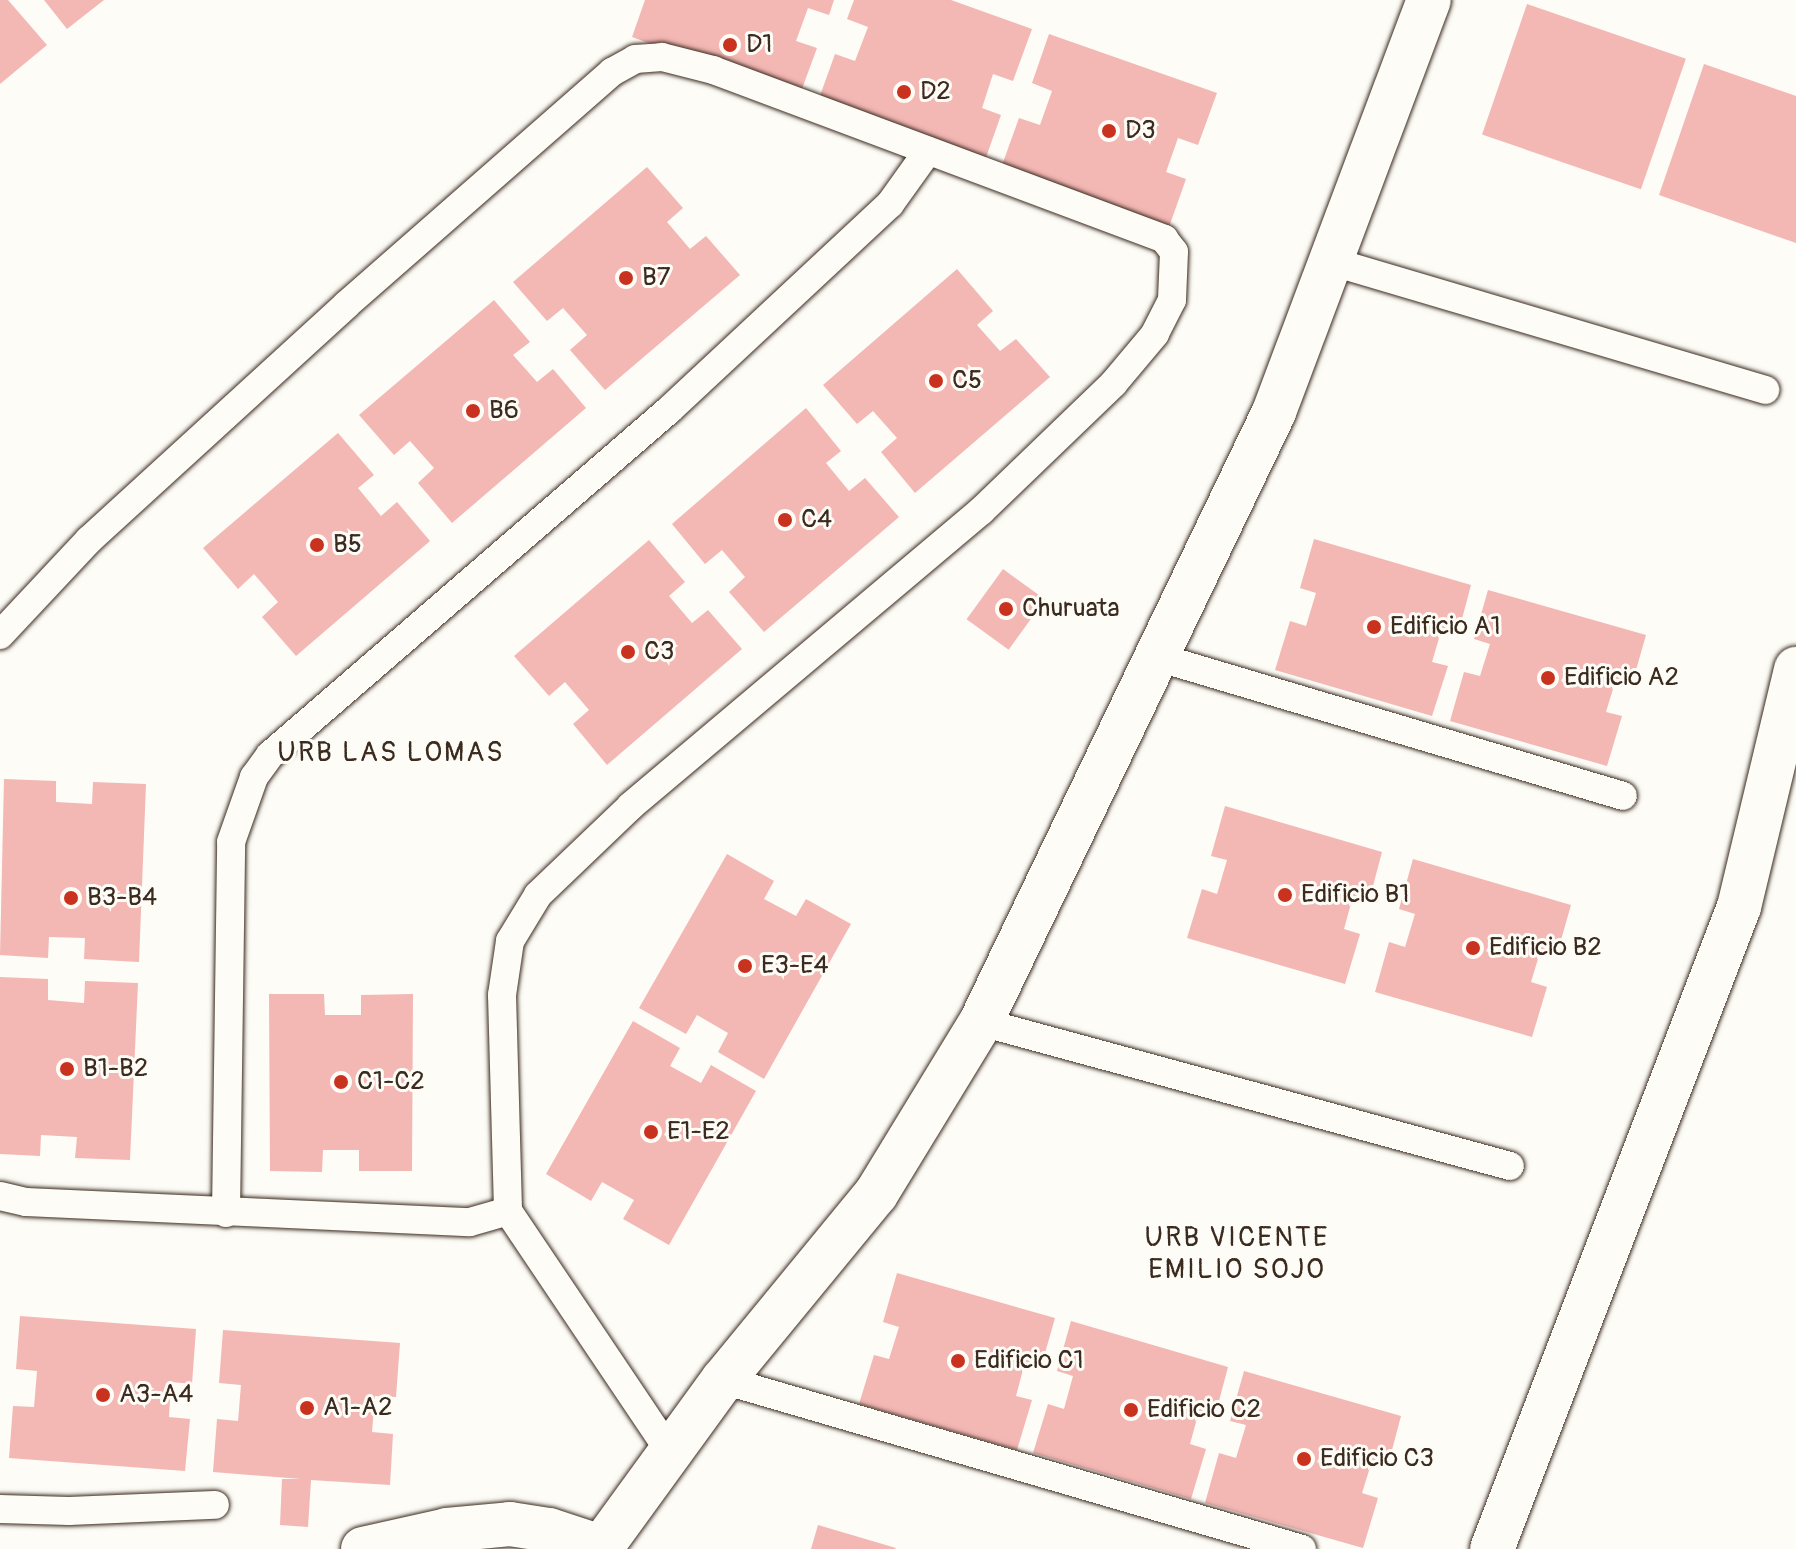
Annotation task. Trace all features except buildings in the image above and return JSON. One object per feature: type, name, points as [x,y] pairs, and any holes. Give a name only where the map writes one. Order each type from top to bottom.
[{"type":"street","points":[[363,1549],[447,1530],[510,1524],[549,1530],[600,1548],[723,1380],[876,1194],[981,1022],[1274,412],[1429,0]]},
{"type":"street","points":[[1492,1549],[1739,907],[1796,669]]},
{"type":"lane","points":[[0,635],[89,540],[311,337],[623,64],[662,57],[713,70],[1164,239],[1174,252],[1177,273],[1166,318],[1113,384],[981,511],[631,806],[522,916],[504,968],[502,995],[508,1211],[671,1454]]},
{"type":"lane","points":[[226,1213],[231,842],[254,777],[270,755],[669,410],[890,204],[928,151]]},
{"type":"lane","points":[[1330,261],[1765,390]]},
{"type":"lane","points":[[1157,657],[1623,796]]},
{"type":"lane","points":[[981,1022],[1510,1166]]},
{"type":"lane","points":[[0,1196],[26,1202],[470,1222],[508,1211]]},
{"type":"lane","points":[[723,1380],[1302,1549]]},
{"type":"lane","points":[[0,1509],[83,1511],[215,1505]]},
{"type":"place","name":"D1","points":[[730,45]]},
{"type":"place","name":"D2","points":[[904,92]]},
{"type":"place","name":"D3","points":[[1109,131]]},
{"type":"place","name":"B7","points":[[626,278]]},
{"type":"place","name":"C5","points":[[936,381]]},
{"type":"place","name":"B6","points":[[473,411]]},
{"type":"place","name":"C4","points":[[785,520]]},
{"type":"place","name":"B5","points":[[317,545]]},
{"type":"place","name":"Churuata","points":[[1006,609]]},
{"type":"place","name":"Edificio A1","points":[[1374,627]]},
{"type":"place","name":"C3","points":[[628,652]]},
{"type":"place","name":"Edificio A2","points":[[1548,678]]},
{"type":"place","name":"Edificio B1","points":[[1285,895]]},
{"type":"place","name":"B3-B4","points":[[71,898]]},
{"type":"place","name":"Edificio B2","points":[[1473,948]]},
{"type":"place","name":"E3-E4","points":[[745,966]]},
{"type":"place","name":"B1-B2","points":[[67,1069]]},
{"type":"place","name":"C1-C2","points":[[341,1082]]},
{"type":"place","name":"E1-E2","points":[[651,1132]]},
{"type":"place","name":"Edificio C1","points":[[958,1361]]},
{"type":"place","name":"A3-A4","points":[[103,1395]]},
{"type":"place","name":"A1-A2","points":[[307,1408]]},
{"type":"place","name":"Edificio C2","points":[[1131,1410]]},
{"type":"place","name":"Edificio C3","points":[[1304,1459]]},
{"type":"district","name":"URB LAS LOMAS","points":[[391,753]]},
{"type":"district","name":"URB VICENTE EMILIO SOJO","points":[[1237,1254]]}]
